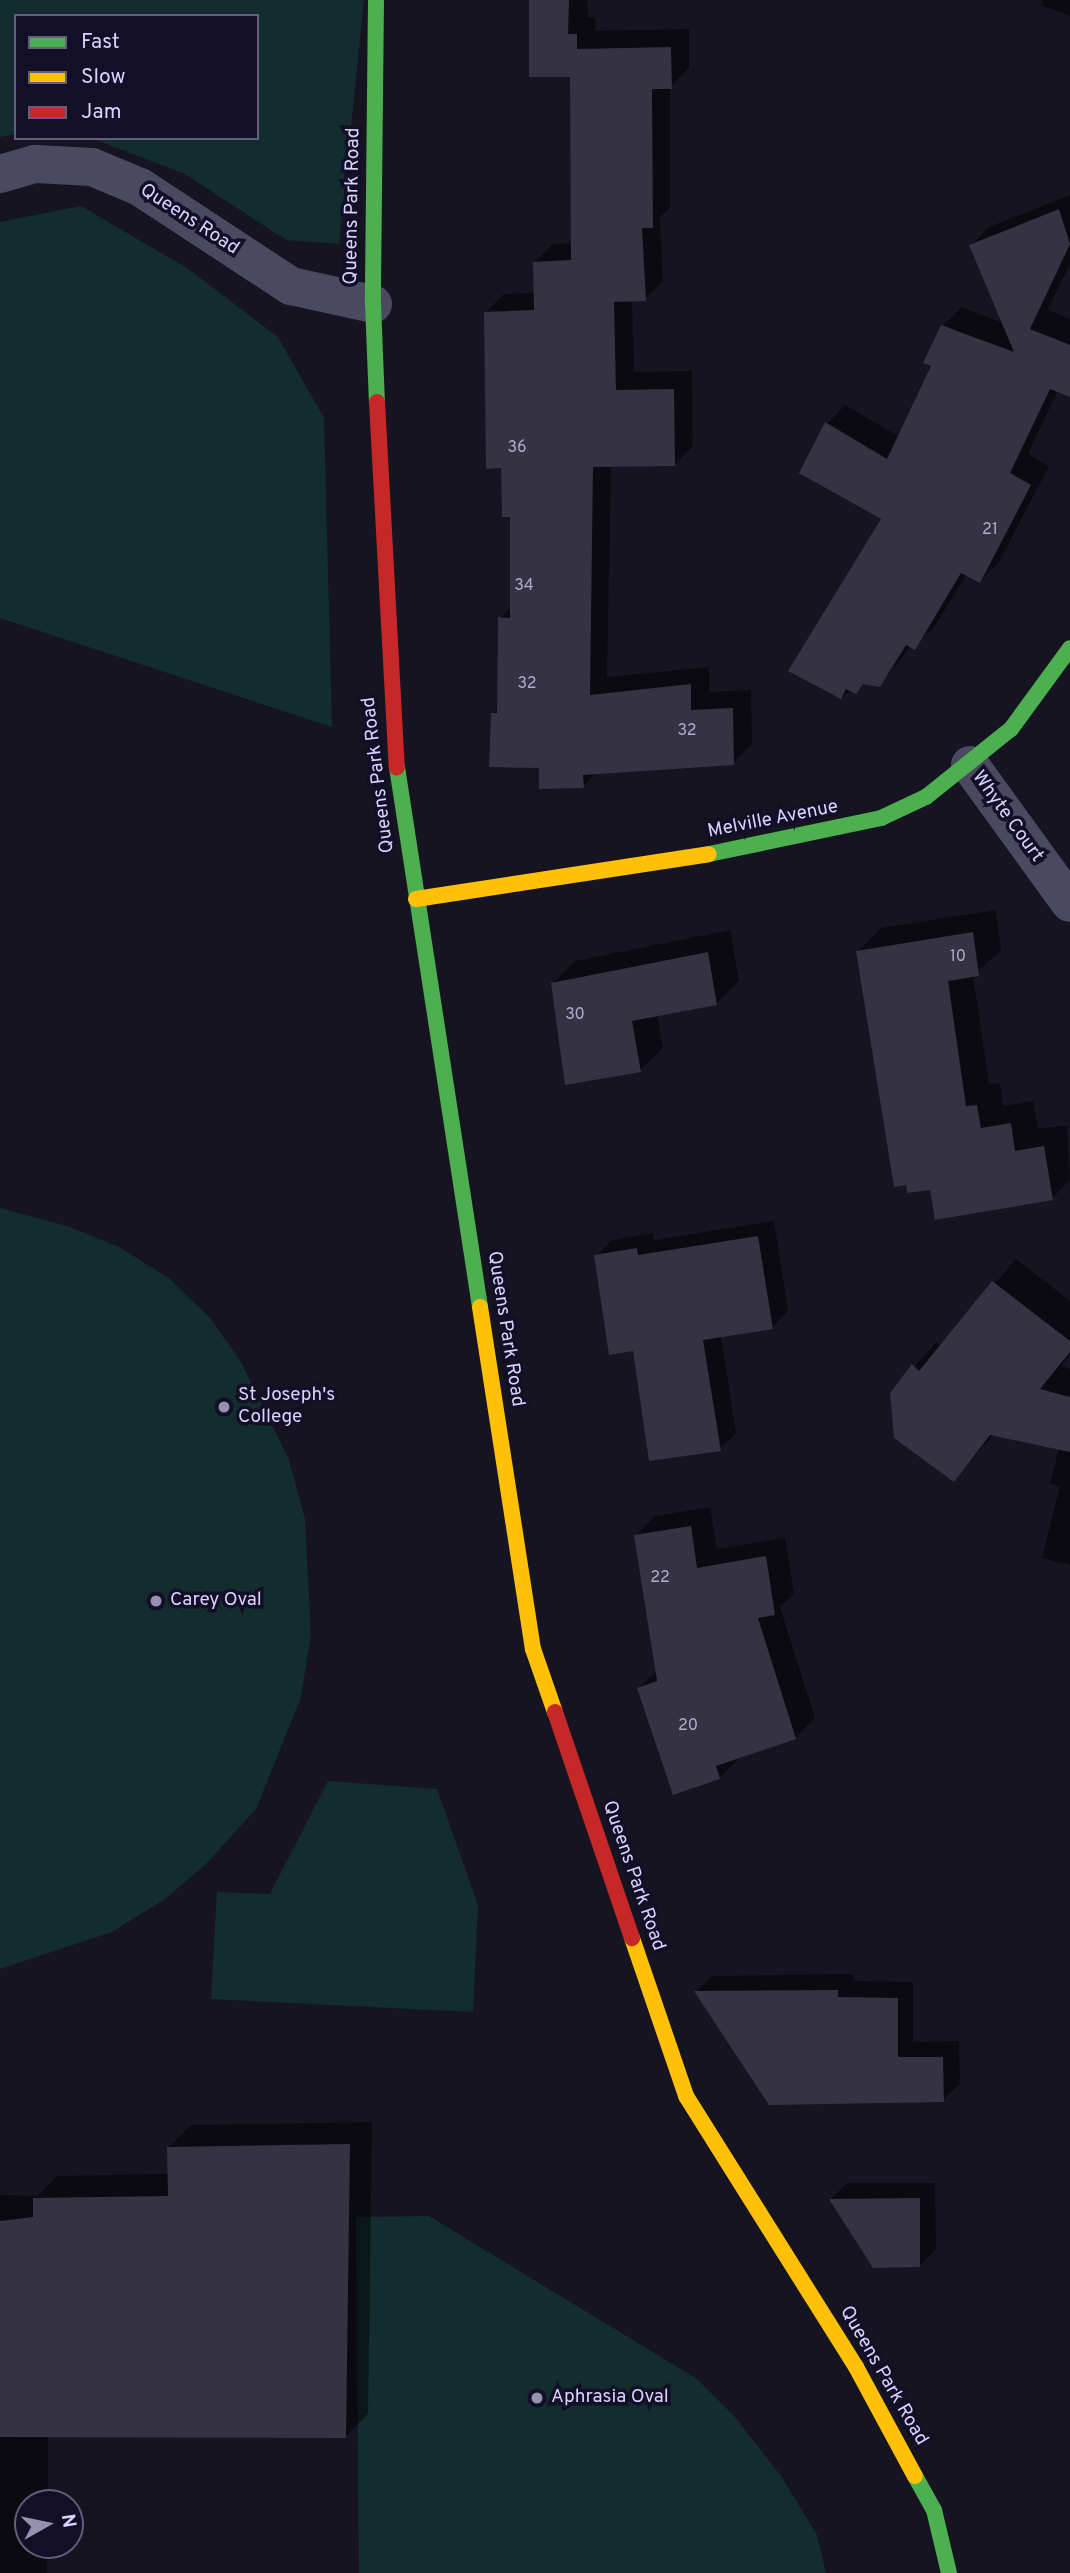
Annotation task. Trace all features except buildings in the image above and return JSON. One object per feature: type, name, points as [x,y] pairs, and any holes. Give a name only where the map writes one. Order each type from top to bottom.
[{"type":"main road","name":"Queens Park Road","points":[[376,0],[373,304],[391,737],[533,1649],[686,2096],[856,2367],[934,2510],[949,2573]]},
{"type":"main road","name":"Melville Avenue","points":[[416,899],[635,868],[820,834],[881,818],[926,797],[970,765],[1011,729],[1070,648]]},
{"type":"street","name":"Queens Road","points":[[0,174],[36,164],[92,167],[140,187],[291,286],[373,304]]},
{"type":"street","name":"Whyte Court","points":[[970,765],[1070,903]]},
{"type":"green space","points":[[0,0],[364,0],[339,244],[286,240],[185,174],[96,140],[259,140],[259,14],[14,14],[14,134],[0,137]]},
{"type":"green space","points":[[81,206],[187,268],[278,337],[324,418],[332,727],[0,618],[0,222]]},
{"type":"green space","name":"Carey Oval","points":[[0,1208],[67,1226],[119,1247],[170,1279],[210,1318],[241,1362],[289,1460],[305,1519],[311,1635],[301,1697],[256,1809],[207,1863],[165,1899],[112,1932],[0,1969]]},
{"type":"green space","points":[[328,1781],[437,1789],[478,1905],[473,2012],[211,1999],[217,1892],[270,1894]]},
{"type":"green space","name":"Aphrasia Oval","points":[[429,2216],[697,2379],[735,2417],[781,2476],[817,2535],[826,2573],[359,2573],[356,2217]]},
{"type":"traffic: fast","points":[[376,0],[373,304],[377,402]]},
{"type":"traffic: fast","points":[[709,854],[881,818],[926,797],[1011,729],[1070,648]]},
{"type":"traffic: fast","points":[[397,767],[480,1307]]},
{"type":"traffic: fast","points":[[915,2476],[934,2510],[949,2573]]},
{"type":"traffic: slow","points":[[416,899],[709,854]]},
{"type":"traffic: slow","points":[[480,1307],[533,1649],[555,1712]]},
{"type":"traffic: slow","points":[[632,1938],[686,2096],[856,2367],[915,2476]]},
{"type":"traffic: jam","points":[[377,402],[397,767]]},
{"type":"traffic: jam","points":[[555,1712],[632,1938]]},
{"type":"place","name":"St Joseph's College","points":[[224,1407]]},
{"type":"place","name":"Carey Oval","points":[[156,1601]]},
{"type":"place","name":"Aphrasia Oval","points":[[537,2398]]}]
